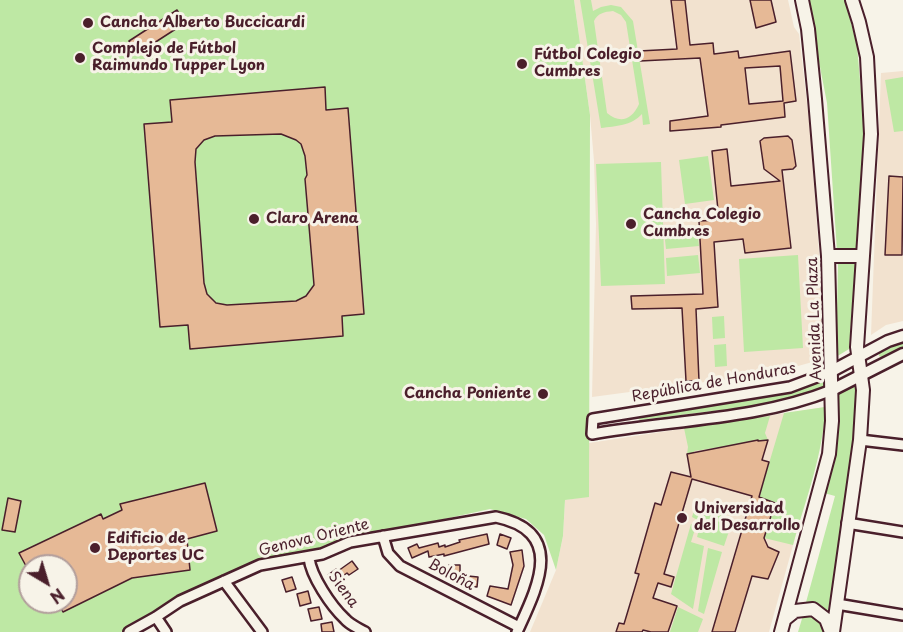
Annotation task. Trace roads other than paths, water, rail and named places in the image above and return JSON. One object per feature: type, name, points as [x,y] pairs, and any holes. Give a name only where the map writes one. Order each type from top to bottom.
[{"type":"main road","name":"Avenida La Plaza","points":[[783,626],[829,454],[832,421],[828,256],[811,64],[802,0]]},
{"type":"main road","points":[[832,632],[860,440],[863,390],[858,357],[862,256],[871,134],[869,76],[864,39],[852,0]]},
{"type":"main road","points":[[828,256],[862,256]]},
{"type":"main road","points":[[783,626],[795,611],[813,609],[826,619],[832,632]]},
{"type":"street","name":"República de Honduras","points":[[903,336],[888,341],[830,372],[790,387],[593,419],[592,434],[775,408],[810,399],[903,354]]},
{"type":"street","points":[[629,428],[633,413]]},
{"type":"street","points":[[860,440],[903,445]]},
{"type":"street","name":"Genova Oriente","points":[[129,632],[156,618],[180,601],[260,566],[290,559],[309,558],[350,542],[489,517],[503,518],[519,525],[530,534],[535,540],[542,563],[538,584],[518,630]]},
{"type":"street","points":[[848,523],[903,532]]},
{"type":"street","name":"Boloña","points":[[383,536],[388,553],[400,566],[518,630]]},
{"type":"street","name":"Siena","points":[[309,558],[311,571],[340,613],[349,623],[365,632]]},
{"type":"street","points":[[224,581],[262,632]]},
{"type":"street","points":[[837,604],[903,615]]},
{"type":"street","points":[[156,618],[166,632]]},
{"type":"place","name":"Cancha Alberto Buccicardi","points":[[88,23]]},
{"type":"place","name":"Complejo de Fútbol Raimundo Tupper Lyon","points":[[80,58]]},
{"type":"place","name":"Fútbol Colegio Cumbres","points":[[522,64]]},
{"type":"place","name":"Claro Arena","points":[[254,219]]},
{"type":"place","name":"Cancha Colegio Cumbres","points":[[631,224]]},
{"type":"place","name":"Cancha Poniente","points":[[543,394]]},
{"type":"place","name":"Universidad del Desarrollo","points":[[682,518]]},
{"type":"place","name":"Edificio de Deportes UC","points":[[95,548]]}]
